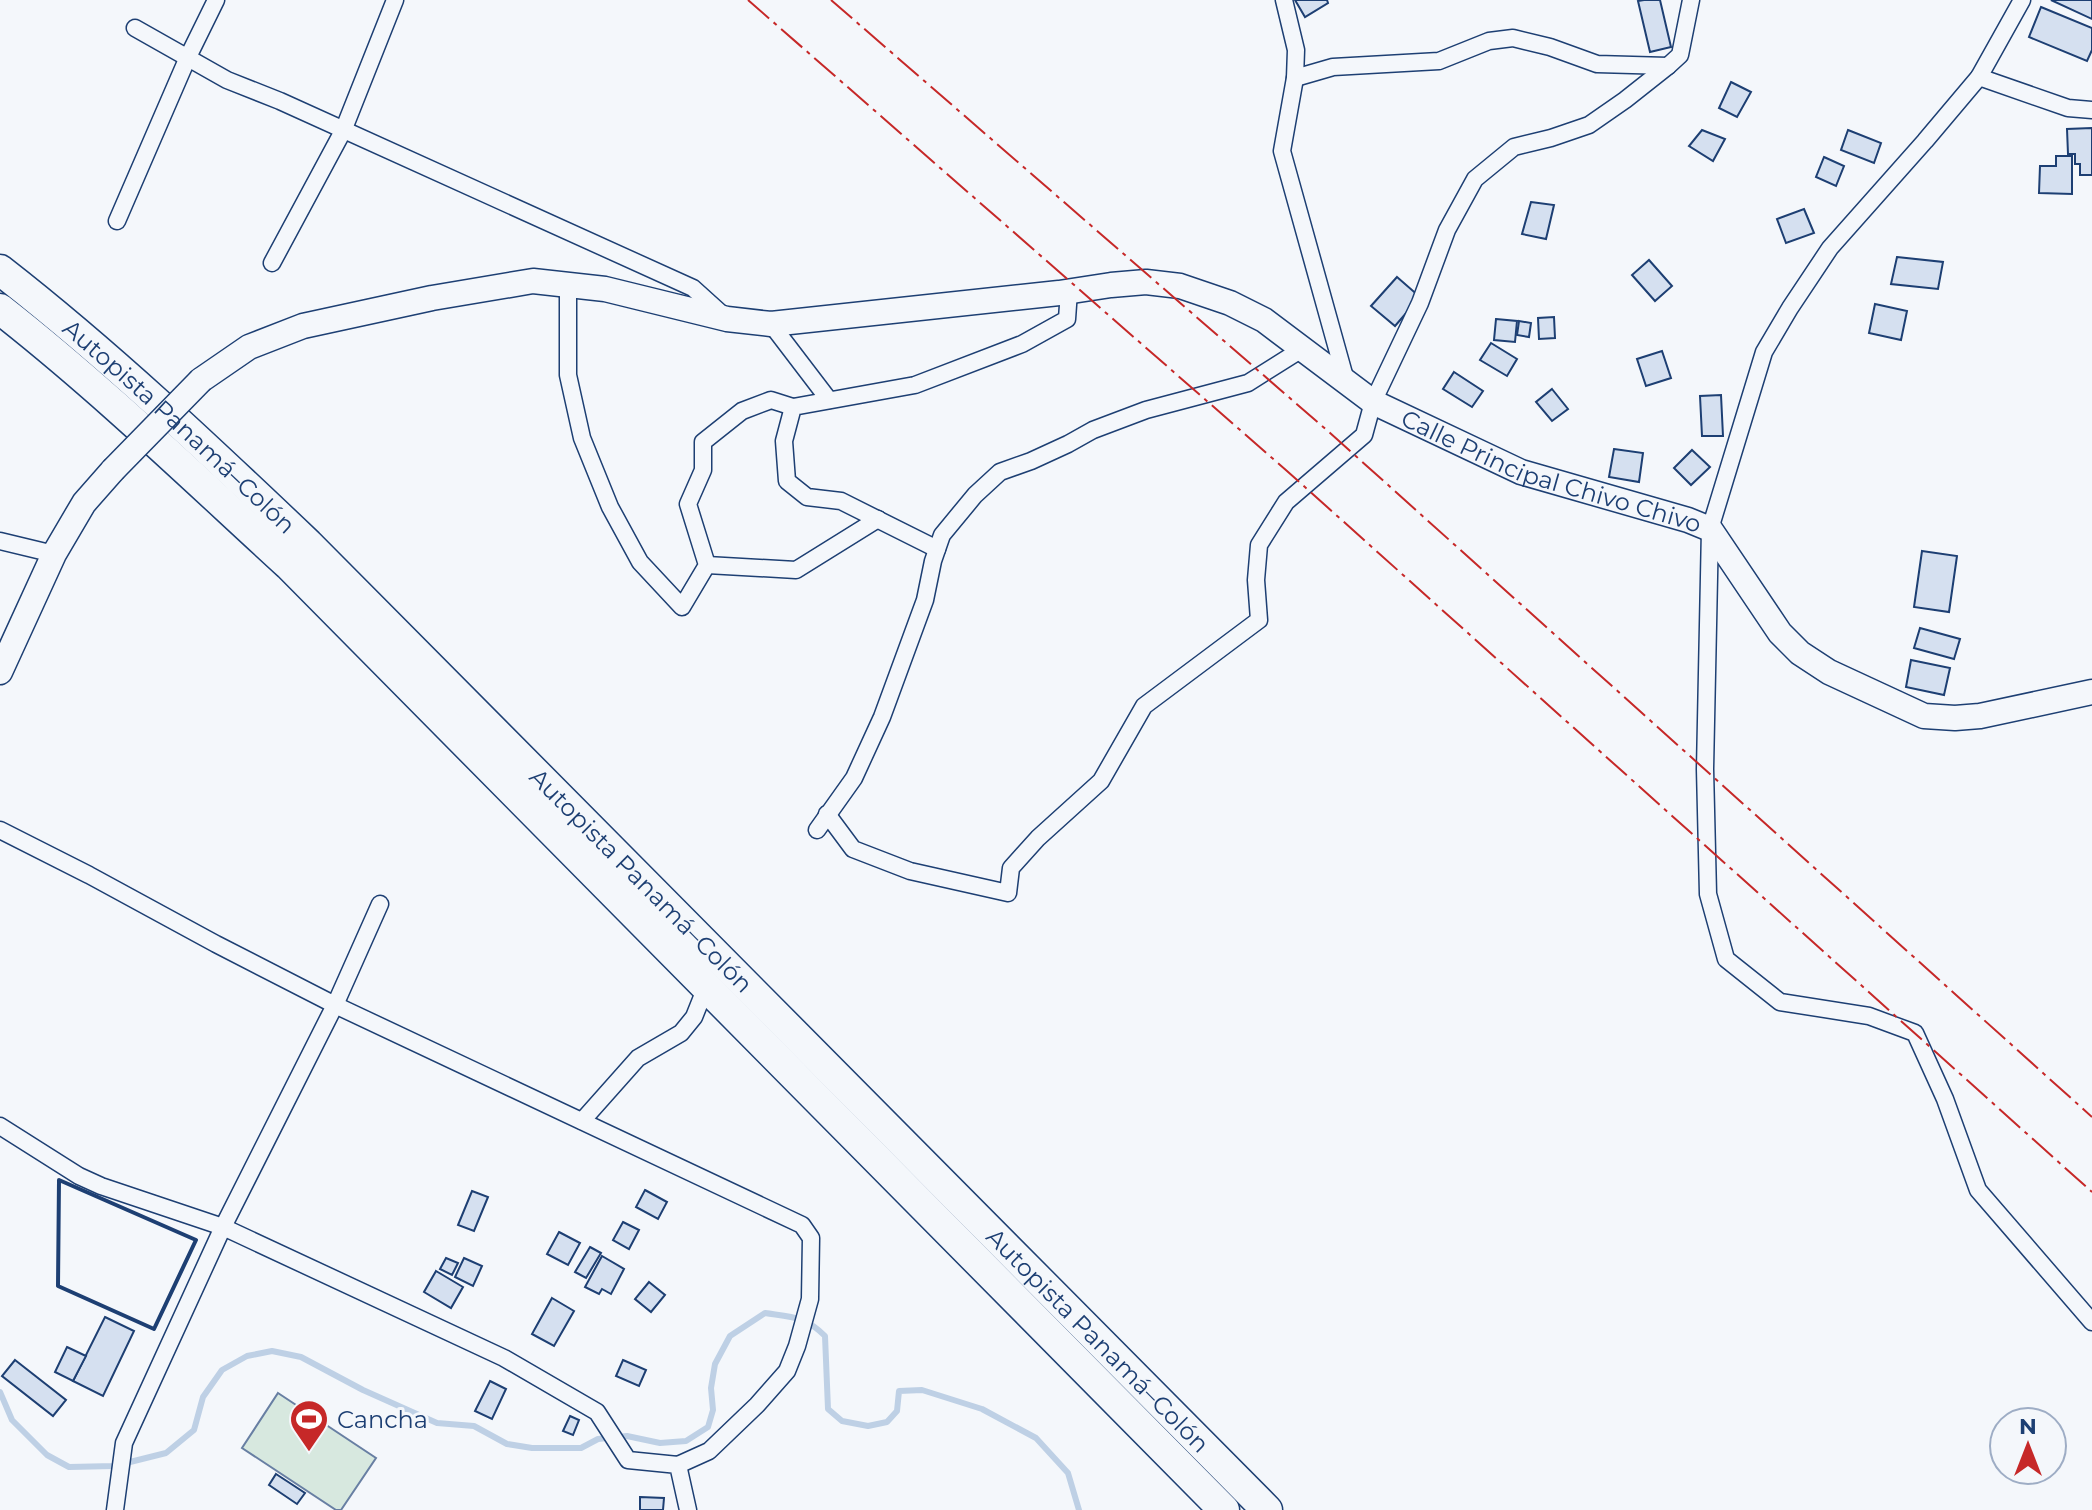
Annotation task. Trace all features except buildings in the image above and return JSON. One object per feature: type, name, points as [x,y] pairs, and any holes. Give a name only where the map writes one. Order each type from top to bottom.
[{"type":"highway","name":"Autopista Panamá–Colón","points":[[0,270],[181,423],[308,544],[1267,1510]]},
{"type":"highway","name":"Autopista Panamá–Colón","points":[[0,309],[147,435],[289,565],[1224,1510]]},
{"type":"street","points":[[117,221],[216,0]]},
{"type":"street","points":[[272,263],[343,131],[395,0]]},
{"type":"street","points":[[1284,0],[1296,50],[1295,78],[1282,151],[1346,381]]},
{"type":"street","points":[[827,814],[853,849],[910,871],[1008,893],[1011,868],[1038,838],[1101,781],[1144,706],[1259,620],[1256,580],[1259,545],[1286,502],[1364,435],[1373,402],[1420,303],[1447,230],[1475,179],[1514,147],[1589,125],[1668,66],[1680,55],[1691,0]]},
{"type":"street","points":[[2022,0],[1979,77],[1830,248],[1764,352],[1710,529],[1705,769],[1708,894],[1726,959],[1780,1002],[1869,1016],[1915,1033],[1945,1099],[1978,1190],[2092,1322]]},
{"type":"street","points":[[135,28],[227,80],[280,101],[693,288],[727,319]]},
{"type":"street","points":[[1295,78],[1333,67],[1439,61],[1489,41],[1513,38],[1597,64],[1668,66]]},
{"type":"street","points":[[1979,77],[2068,108],[2092,110]]},
{"type":"street","name":"Calle Principal Chivo Chivo","points":[[0,672],[54,554],[84,503],[201,380],[249,347],[303,326],[432,298],[533,281],[605,289],[727,319],[771,324],[1146,282],[1180,286],[1230,303],[1264,320],[1373,402],[1521,472],[1710,529],[1780,633],[1800,653],[1829,672],[1924,716],[1980,716],[2092,692]]},
{"type":"street","points":[[568,285],[568,375],[582,438],[610,507],[640,562],[682,607],[707,565],[688,504],[703,470],[703,442],[742,411],[771,400],[793,407],[915,385],[1022,344],[1067,319],[1069,291]]},
{"type":"street","points":[[771,324],[829,400]]},
{"type":"street","points":[[817,830],[854,778],[882,717],[925,600],[942,535],[975,495],[1000,472],[1031,461],[1093,430],[1132,415],[1248,383],[1302,349]]},
{"type":"street","points":[[793,407],[784,441],[787,481],[807,497],[841,501],[937,549]]},
{"type":"street","points":[[707,565],[796,570],[878,519]]},
{"type":"street","points":[[0,541],[54,554]]},
{"type":"street","points":[[0,830],[335,1005],[802,1225],[811,1238],[810,1299],[787,1371],[709,1451],[678,1465],[628,1460],[597,1412],[504,1358],[223,1227],[79,1176],[0,1126]]},
{"type":"street","points":[[115,1510],[124,1443],[223,1227],[335,1005],[380,904]]},
{"type":"street","points":[[582,1121],[638,1058],[681,1033],[694,1017],[706,987]]},
{"type":"street","points":[[678,1465],[688,1510]]},
{"type":"shaded area","name":"Cancha","points":[[278,1393],[376,1458],[341,1510],[336,1510],[242,1448]]},
{"type":"waterway","points":[[0,1392],[12,1420],[47,1455],[69,1467],[114,1466],[166,1453],[194,1430],[203,1397],[222,1370],[247,1356],[272,1351],[301,1357],[363,1390],[437,1423],[474,1426],[507,1444],[532,1448],[581,1448],[598,1439],[627,1436],[660,1443],[686,1441],[708,1427],[713,1410],[711,1388],[715,1364],[730,1336],[765,1313],[804,1321],[825,1336],[828,1409],[842,1421],[868,1426],[887,1422],[897,1411],[899,1391],[922,1390],[982,1409],[1036,1438],[1068,1473],[1079,1510]]},
{"type":"wall","points":[[59,1180],[196,1240],[154,1329],[58,1286],[59,1180]]},
{"type":"power","points":[[748,0],[1287,471],[2092,1192]]},
{"type":"power","points":[[831,0],[1329,432],[2092,1117]]},
{"type":"place","name":"Cancha","points":[[309,1453]]}]
